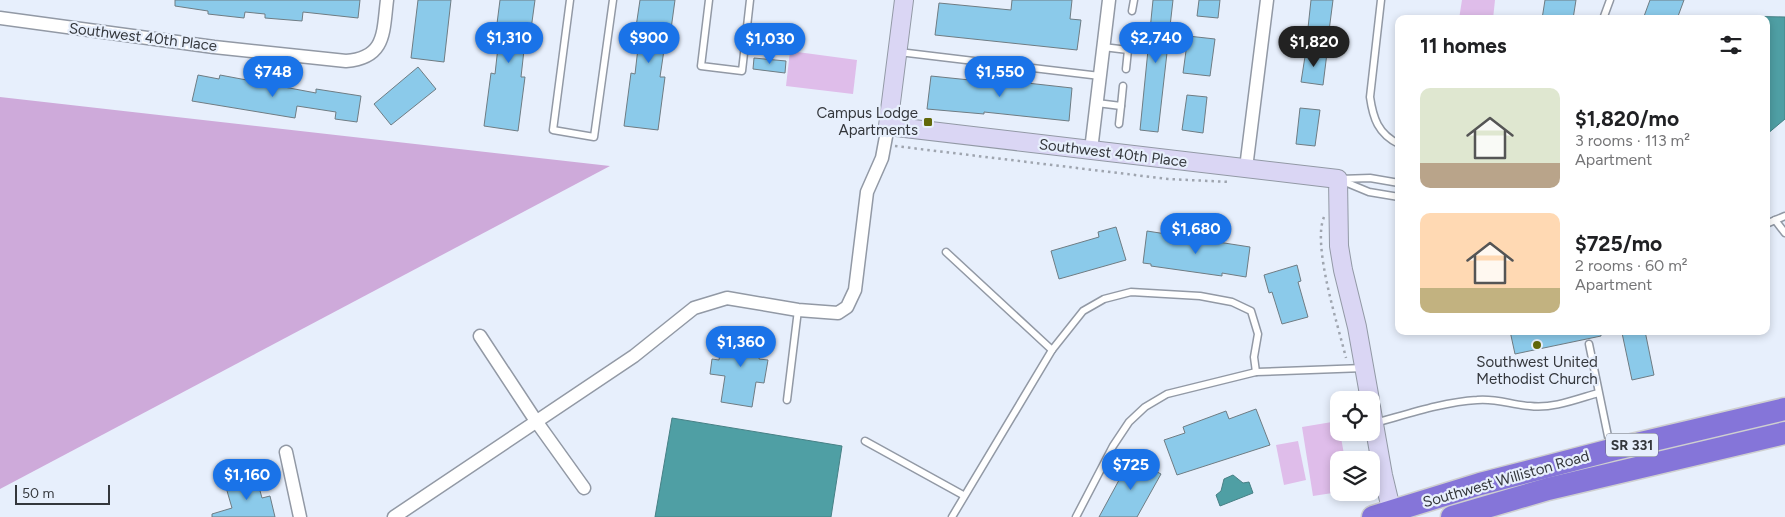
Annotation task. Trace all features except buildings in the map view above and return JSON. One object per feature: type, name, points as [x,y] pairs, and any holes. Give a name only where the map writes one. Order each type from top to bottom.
[{"type":"highway","name":"Southwest Williston Road","points":[[1386,515],[1480,484],[1610,450],[1785,409]]},
{"type":"highway","name":"Southwest Williston Road","points":[[1452,517],[1548,489],[1785,433]]},
{"type":"highway","points":[[1548,489],[1569,473],[1597,463],[1610,450]]},
{"type":"street","name":"Southwest 40th Place","points":[[0,18],[214,47],[346,61],[361,60],[374,52],[382,37],[387,0]]},
{"type":"street","points":[[398,516],[634,356],[694,308],[727,298],[798,310],[838,313],[848,307],[855,290],[867,192],[882,158],[888,126],[904,0]]},
{"type":"street","points":[[1091,150],[1109,0]]},
{"type":"street","points":[[1246,168],[1267,0]]},
{"type":"street","name":"Southwest 40th Place","points":[[888,126],[1338,179]]},
{"type":"street","points":[[1338,179],[1339,246],[1368,391]]},
{"type":"street","points":[[480,336],[536,421],[584,488]]},
{"type":"street","points":[[1376,441],[1386,515]]},
{"type":"street","points":[[286,452],[300,517]]},
{"type":"lane","points":[[570,0],[553,130],[594,137],[613,0]]},
{"type":"lane","points":[[709,0],[701,66],[742,71],[750,0]]},
{"type":"lane","points":[[1132,10],[1134,0]]},
{"type":"lane","points":[[1381,0],[1370,97],[1374,121],[1382,134],[1395,142]]},
{"type":"lane","points":[[1604,15],[1610,0]]},
{"type":"lane","points":[[1126,69],[1130,35]]},
{"type":"lane","points":[[1103,47],[1128,50]]},
{"type":"lane","points":[[898,52],[1100,76]]},
{"type":"lane","points":[[1120,124],[1123,86]]},
{"type":"lane","points":[[1096,103],[1122,106]]},
{"type":"lane","name":"Southwest 40th Place","points":[[1338,179],[1370,178],[1395,182]]},
{"type":"lane","name":"Southwest 40th Place","points":[[1338,179],[1369,192],[1395,196]]},
{"type":"lane","points":[[1770,222],[1785,216]]},
{"type":"lane","points":[[1775,220],[1785,233]]},
{"type":"lane","points":[[946,252],[1052,350]]},
{"type":"lane","points":[[952,517],[963,495],[1052,350],[1083,312],[1104,300],[1131,292],[1200,296],[1232,302],[1251,312],[1258,334],[1254,357],[1256,372]]},
{"type":"lane","points":[[787,400],[798,310]]},
{"type":"lane","points":[[1589,344],[1610,450]]},
{"type":"lane","points":[[1076,517],[1113,446],[1129,422],[1145,407],[1167,394],[1256,372],[1364,368]]},
{"type":"lane","points":[[1380,414],[1434,408],[1476,400],[1498,400],[1530,406],[1546,406],[1598,394]]},
{"type":"lane","points":[[866,441],[963,495]]},
{"type":"path","points":[[895,146],[1168,178],[1234,182]]},
{"type":"path","points":[[1324,215],[1320,236],[1325,272],[1346,359]]},
{"type":"shaded area","points":[[1462,0],[1495,0],[1493,15],[1460,15]]},
{"type":"shaded area","points":[[790,51],[857,60],[853,94],[786,86]]},
{"type":"shaded area","points":[[0,97],[610,166],[0,489]]},
{"type":"shaded area","points":[[1330,422],[1330,441],[1342,441],[1343,451],[1330,451],[1330,493],[1313,496],[1302,427]]},
{"type":"shaded area","points":[[1298,441],[1306,480],[1284,485],[1276,445]]},
{"type":"water","points":[[1770,17],[1785,17],[1785,119],[1770,132]]},
{"type":"water","points":[[672,418],[842,446],[831,517],[655,517]]},
{"type":"water","points":[[1233,475],[1243,483],[1249,482],[1253,493],[1220,506],[1216,495],[1221,491],[1224,479]]},
{"type":"place","name":"Campus Lodge Apartments","points":[[928,122]]},
{"type":"place","name":"Southwest United Methodist Church","points":[[1537,345]]}]
